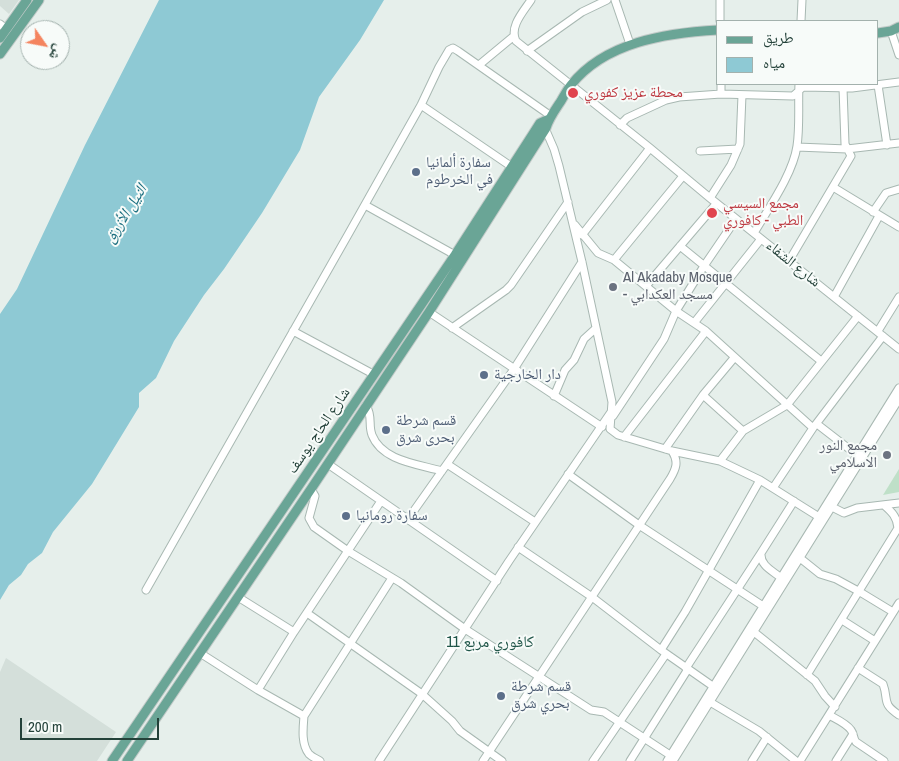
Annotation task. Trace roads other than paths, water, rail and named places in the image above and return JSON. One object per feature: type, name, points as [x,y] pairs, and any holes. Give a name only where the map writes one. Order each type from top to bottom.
[{"type":"main road","points":[[0,38],[3,26],[27,0]]},
{"type":"main road","points":[[0,54],[40,0]]},
{"type":"main road","points":[[879,33],[895,29]]},
{"type":"main road","name":"شارع الحاج يوسف","points":[[127,761],[429,312],[536,136],[571,85],[598,62],[630,44],[679,33],[716,30]]},
{"type":"main road","name":"شارع الحاج يوسف","points":[[112,761],[455,255],[512,167],[536,136]]},
{"type":"main road","points":[[356,399],[366,405]]},
{"type":"main road","points":[[124,744],[134,750]]},
{"type":"street","points":[[478,65],[514,36],[514,28],[531,0]]},
{"type":"street","points":[[527,50],[582,12],[607,0]]},
{"type":"street","points":[[614,0],[630,44]]},
{"type":"street","points":[[720,0],[720,20]]},
{"type":"street","points":[[801,20],[802,0]]},
{"type":"street","points":[[895,29],[899,55]]},
{"type":"street","name":"شارع الشفاء","points":[[514,36],[516,41],[650,148],[716,204],[899,348]]},
{"type":"street","points":[[146,590],[365,205],[421,105],[439,67],[449,50],[453,48],[478,65],[546,121],[582,262],[612,410],[610,429]]},
{"type":"street","points":[[879,85],[899,82]]},
{"type":"street","points":[[721,85],[721,94]]},
{"type":"street","points":[[798,87],[843,88],[878,85],[887,145]]},
{"type":"street","points":[[620,125],[627,118],[679,96],[721,94],[792,96],[798,87]]},
{"type":"street","points":[[754,233],[791,169],[797,148],[798,87]]},
{"type":"street","points":[[789,261],[851,156],[845,144],[843,88]]},
{"type":"street","points":[[710,198],[731,165],[740,144],[742,95]]},
{"type":"street","points":[[421,105],[512,167]]},
{"type":"street","points":[[536,136],[554,149]]},
{"type":"street","points":[[797,148],[847,149],[899,143]]},
{"type":"street","points":[[582,235],[650,148]]},
{"type":"street","points":[[700,151],[738,150]]},
{"type":"street","points":[[614,260],[683,176]]},
{"type":"street","points":[[833,187],[899,227]]},
{"type":"street","points":[[834,297],[886,193],[899,189]]},
{"type":"street","points":[[452,328],[511,285],[568,202]]},
{"type":"street","points":[[646,286],[716,204]]},
{"type":"street","points":[[365,205],[455,255]]},
{"type":"street","points":[[610,420],[664,339],[676,311],[736,219]]},
{"type":"street","points":[[573,223],[598,252],[614,260],[676,311],[706,332],[787,405],[815,426],[861,455]]},
{"type":"street","points":[[694,323],[761,239]]},
{"type":"street","points":[[680,246],[821,361]]},
{"type":"street","points":[[408,519],[514,369],[582,262]]},
{"type":"street","points":[[773,488],[880,334],[899,297]]},
{"type":"street","points":[[429,312],[600,426],[610,429],[618,435],[668,450],[720,461],[760,480],[819,517]]},
{"type":"street","points":[[720,461],[743,431],[787,405],[858,316]]},
{"type":"street","points":[[554,396],[565,370],[574,360],[584,339],[595,329]]},
{"type":"street","points":[[293,331],[373,374]]},
{"type":"street","points":[[624,437],[706,332]]},
{"type":"street","points":[[668,450],[702,394],[734,358]]},
{"type":"street","points":[[670,759],[710,702],[832,508],[899,388]]},
{"type":"street","points":[[702,394],[743,431]]},
{"type":"street","points":[[670,759],[780,577],[899,399]]},
{"type":"street","points":[[366,405],[371,413],[371,431],[375,443],[382,450],[402,460],[442,470]]},
{"type":"street","points":[[379,761],[518,547],[612,410]]},
{"type":"street","points":[[483,761],[675,471],[676,458],[668,450]]},
{"type":"street","points":[[328,464],[497,581]]},
{"type":"street","points":[[447,464],[535,522]]},
{"type":"street","points":[[568,474],[639,525],[763,606]]},
{"type":"street","points":[[593,761],[664,652],[708,569],[760,480]]},
{"type":"street","points":[[311,489],[315,496],[309,518],[314,527],[465,629],[592,710],[604,712],[620,722],[670,759]]},
{"type":"street","points":[[258,690],[306,613],[381,501]]},
{"type":"street","points":[[630,761],[736,590],[794,501]]},
{"type":"street","points":[[832,508],[844,513],[857,508],[899,503]]},
{"type":"street","points":[[807,675],[898,528],[894,514],[884,505]]},
{"type":"street","points":[[518,547],[592,597],[664,652],[714,687]]},
{"type":"street","points":[[761,553],[763,564],[780,577]]},
{"type":"street","points":[[800,558],[820,574],[836,579],[893,612]]},
{"type":"street","points":[[320,761],[310,754],[306,746],[303,734],[304,716],[392,578]]},
{"type":"street","points":[[238,597],[294,632]]},
{"type":"street","points":[[800,761],[899,603]]},
{"type":"street","points":[[306,613],[422,694],[452,721],[460,731],[488,753],[502,761]]},
{"type":"street","points":[[842,620],[875,642]]},
{"type":"street","points":[[754,632],[815,681],[835,707]]},
{"type":"street","points":[[200,653],[258,690],[304,716]]},
{"type":"street","points":[[858,668],[883,684],[887,704],[891,710],[899,715]]},
{"type":"street","points":[[710,702],[767,737],[796,761]]},
{"type":"street","points":[[829,715],[845,724],[853,733],[853,739],[856,742],[884,761]]},
{"type":"street","points":[[836,761],[853,733]]},
{"type":"street","points":[[752,761],[767,737]]},
{"type":"water","name":"النيل الأزرق","points":[[159,0],[384,0],[360,40],[319,97],[300,150],[262,213],[174,341],[156,378],[139,393],[139,407],[92,484],[53,532],[42,553],[28,564],[21,575],[9,585],[0,600],[0,314],[17,289],[85,145]]},
{"type":"place","name":"محطة عزيز كفوري","points":[[573,93]]},
{"type":"place","name":"سفارة ألمانيا في الخرطوم","points":[[416,172]]},
{"type":"place","name":"مجمع السيسي الطبي - كافوري","points":[[712,213]]},
{"type":"place","name":"Al Akadaby Mosque - مسجد العكدابي","points":[[613,287]]},
{"type":"place","name":"دار الخارجية","points":[[484,375]]},
{"type":"place","name":"قسم شرطة بحرى شرق","points":[[386,430]]},
{"type":"place","name":"مجمع النور الاسلامي","points":[[887,455]]},
{"type":"place","name":"سفارة رومانيا","points":[[346,516]]},
{"type":"place","name":"قسم شرطة بحري شرق","points":[[501,696]]},
{"type":"district","name":"كافوري مربع 11","points":[[490,643]]}]
